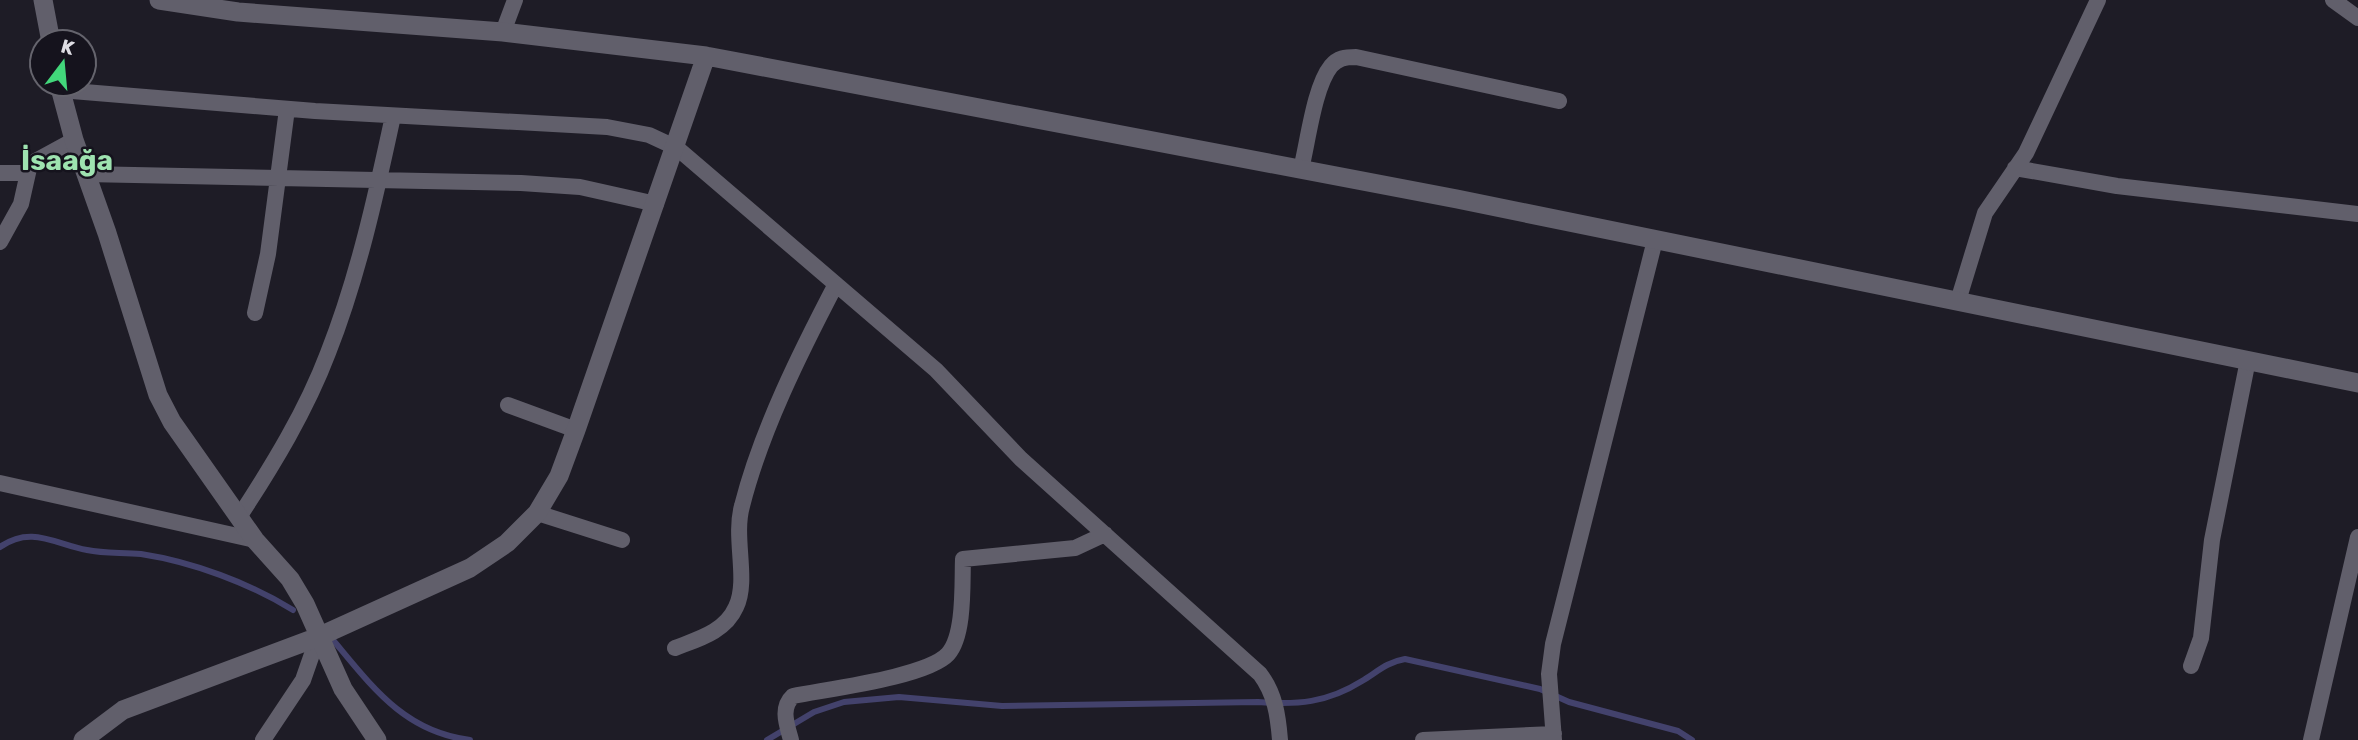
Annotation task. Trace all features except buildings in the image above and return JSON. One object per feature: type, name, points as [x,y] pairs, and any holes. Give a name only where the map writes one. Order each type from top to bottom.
[{"type":"street","points":[[43,0],[48,28]]},
{"type":"street","points":[[159,0],[503,32],[706,56],[1301,169],[2358,383]]},
{"type":"street","points":[[503,32],[514,0]]},
{"type":"street","points":[[1958,301],[1984,214],[2026,153],[2098,0]]},
{"type":"street","points":[[2333,0],[2358,18]]},
{"type":"street","points":[[83,740],[123,710],[318,637],[470,568],[507,542],[537,513],[559,476],[677,148],[706,56]]},
{"type":"street","points":[[1301,169],[1322,82],[1331,66],[1341,57],[1356,57],[1559,101]]},
{"type":"street","points":[[98,91],[287,109],[607,127],[649,135],[677,148],[936,370],[1021,459],[1261,674],[1270,687],[1278,715],[1280,740]]},
{"type":"street","points":[[63,98],[74,140],[107,233],[158,395],[172,422],[255,540],[290,579],[343,689],[377,740]]},
{"type":"street","points":[[254,313],[280,177],[287,109]]},
{"type":"street","points":[[239,517],[267,474],[328,353],[379,181],[393,116]]},
{"type":"street","points":[[0,242],[21,204],[30,164],[38,157],[74,140]]},
{"type":"street","points":[[2015,168],[2130,188],[2358,214]]},
{"type":"street","points":[[0,173],[28,173]]},
{"type":"street","points":[[85,174],[280,177],[580,187],[656,204]]},
{"type":"street","points":[[1423,740],[1554,737],[1549,674],[1559,618],[1655,240]]},
{"type":"street","points":[[675,648],[718,629],[736,607],[740,596],[737,531],[742,504],[776,411],[836,284]]},
{"type":"street","points":[[2192,666],[2201,638],[2212,540],[2248,360]]},
{"type":"street","points":[[508,405],[576,430]]},
{"type":"street","points":[[0,483],[255,540]]},
{"type":"street","points":[[537,513],[622,540]]},
{"type":"street","points":[[791,740],[785,716],[789,700],[793,696],[904,674],[929,666],[948,654],[959,626],[963,559],[1075,548],[1105,534]]},
{"type":"street","points":[[2311,740],[2358,537]]},
{"type":"street","points":[[263,740],[303,680],[318,637]]},
{"type":"waterway","points":[[0,547],[22,537],[33,537],[94,551],[141,554],[180,562],[258,591],[293,610]]},
{"type":"waterway","points":[[333,640],[377,691],[409,718],[427,728],[470,740]]},
{"type":"waterway","points":[[767,740],[814,712],[844,702],[899,697],[1002,706],[1312,701],[1336,694],[1387,665],[1405,659],[1540,689],[1569,702],[1678,731],[1692,740]]},
{"type":"district","name":"İsaağa","points":[[67,160]]}]
